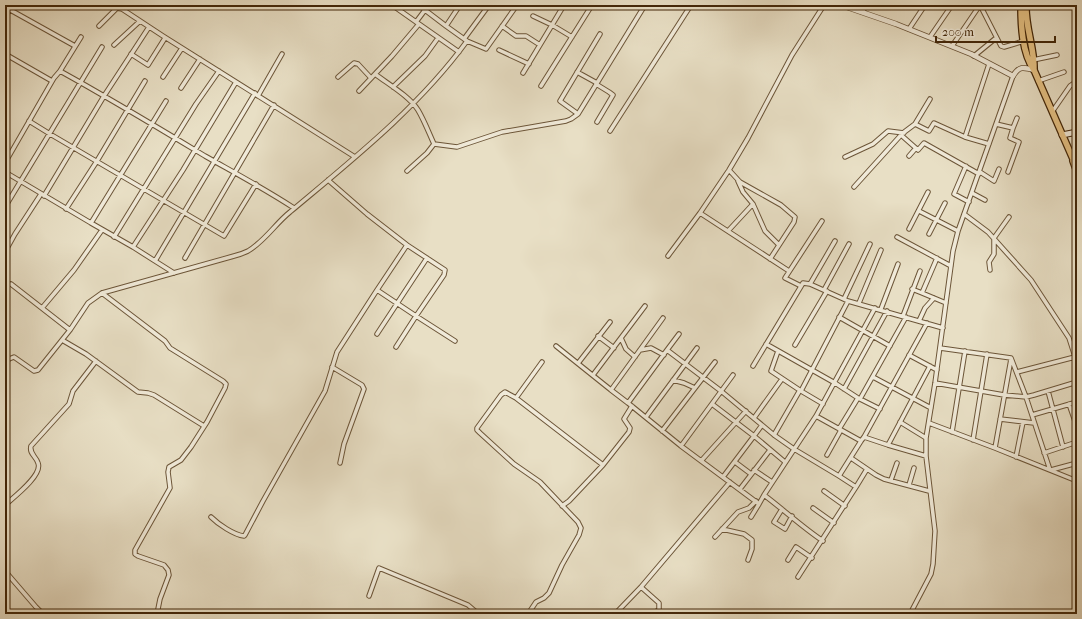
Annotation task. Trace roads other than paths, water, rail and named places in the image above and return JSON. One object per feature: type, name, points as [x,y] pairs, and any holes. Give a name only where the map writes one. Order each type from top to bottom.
[{"type":"main road","points":[[1021,5],[1024,41],[1029,64],[1034,70]]},
{"type":"main road","points":[[1026,5],[1026,23],[1034,70],[1073,159],[1077,172]]},
{"type":"main road","points":[[1062,135],[1077,132]]},
{"type":"main road","points":[[1073,159],[1077,165]]},
{"type":"street","points":[[122,9],[126,5]]},
{"type":"street","points":[[392,5],[459,52]]},
{"type":"street","points":[[418,5],[466,40],[486,49],[517,5]]},
{"type":"street","points":[[359,91],[392,56],[418,23],[429,5]]},
{"type":"street","points":[[446,26],[460,5]]},
{"type":"street","points":[[5,363],[14,357],[34,371],[38,370],[70,330],[88,303],[102,293],[247,252],[294,208],[355,157],[413,104],[459,52],[489,5]]},
{"type":"street","points":[[523,73],[564,5]]},
{"type":"street","points":[[541,86],[592,5]]},
{"type":"street","points":[[434,144],[462,146],[502,132],[566,121],[578,114],[645,5]]},
{"type":"street","points":[[610,131],[692,5]]},
{"type":"street","points":[[668,256],[700,213],[729,170],[748,138],[792,55],[824,5]]},
{"type":"street","points":[[841,5],[849,6],[952,46],[1013,76]]},
{"type":"street","points":[[862,12],[867,5]]},
{"type":"street","points":[[909,29],[925,5]]},
{"type":"street","points":[[930,37],[952,5]]},
{"type":"street","points":[[952,46],[980,5],[1002,47],[1024,41]]},
{"type":"street","points":[[98,26],[116,6],[122,9],[165,38],[257,94],[355,157]]},
{"type":"street","points":[[5,7],[75,46]]},
{"type":"street","points":[[5,17],[10,9]]},
{"type":"street","points":[[533,16],[572,37]]},
{"type":"street","points":[[114,45],[140,21]]},
{"type":"street","points":[[502,26],[518,36],[528,37],[540,45]]},
{"type":"street","points":[[5,252],[15,234],[74,147],[104,96],[149,27]]},
{"type":"street","points":[[578,114],[560,101],[600,34]]},
{"type":"street","points":[[5,163],[52,81],[81,37]]},
{"type":"street","points":[[131,54],[148,65],[165,38]]},
{"type":"street","points":[[393,87],[425,56],[438,38]]},
{"type":"street","points":[[974,56],[996,38]]},
{"type":"street","points":[[5,207],[102,47]]},
{"type":"street","points":[[163,77],[182,48]]},
{"type":"street","points":[[499,50],[528,64]]},
{"type":"street","points":[[155,261],[282,54]]},
{"type":"street","points":[[5,62],[7,55],[52,81]]},
{"type":"street","points":[[1033,60],[1057,55]]},
{"type":"street","points":[[181,88],[200,59]]},
{"type":"street","points":[[338,77],[354,63],[358,64],[371,78]]},
{"type":"street","points":[[965,137],[990,64]]},
{"type":"street","points":[[910,614],[931,574],[933,564],[935,531],[929,491],[926,438],[936,383],[951,266],[958,231],[970,202],[1013,76],[1017,70],[1023,68],[1034,70]]},
{"type":"street","points":[[60,71],[256,184],[294,208]]},
{"type":"street","points":[[114,237],[174,137],[219,71]]},
{"type":"street","points":[[577,72],[613,95],[597,122]]},
{"type":"street","points":[[1038,81],[1064,72]]},
{"type":"street","points":[[375,74],[413,104],[418,110],[434,144]]},
{"type":"street","points":[[66,209],[145,81]]},
{"type":"street","points":[[1052,112],[1070,86],[1077,81]]},
{"type":"street","points":[[133,248],[236,82]]},
{"type":"street","points":[[854,187],[902,134],[915,124],[930,99]]},
{"type":"street","points":[[92,223],[166,101]]},
{"type":"street","points":[[185,258],[274,105]]},
{"type":"street","points":[[1008,172],[1019,142],[1010,138],[1017,118]]},
{"type":"street","points":[[29,121],[224,236],[256,184]]},
{"type":"street","points":[[915,124],[929,131],[934,123],[965,137],[989,144]]},
{"type":"street","points":[[996,124],[1013,128]]},
{"type":"street","points":[[845,157],[873,144],[888,132],[902,134],[916,148]]},
{"type":"street","points":[[909,156],[916,148],[918,150],[924,143],[994,181],[999,169]]},
{"type":"street","points":[[407,170],[427,153],[434,144]]},
{"type":"street","points":[[966,166],[954,194],[970,202]]},
{"type":"street","points":[[729,170],[738,180],[781,205],[794,215],[794,222],[770,259]]},
{"type":"street","points":[[5,172],[174,273]]},
{"type":"street","points":[[328,180],[367,214],[407,245],[445,270],[444,275],[396,347]]},
{"type":"street","points":[[738,180],[743,192],[753,204],[765,231],[779,245]]},
{"type":"street","points":[[909,229],[928,192]]},
{"type":"street","points":[[972,193],[985,200]]},
{"type":"street","points":[[929,234],[945,203]]},
{"type":"street","points":[[728,231],[753,204]]},
{"type":"street","points":[[919,211],[958,231]]},
{"type":"street","points":[[700,213],[789,271]]},
{"type":"street","points":[[964,214],[980,225],[994,238],[1031,280],[1070,338],[1077,363]]},
{"type":"street","points":[[990,270],[989,262],[994,254],[994,238],[1009,217]]},
{"type":"street","points":[[801,286],[785,278],[822,221]]},
{"type":"street","points":[[42,308],[74,270],[102,230]]},
{"type":"street","points":[[897,237],[951,266]]},
{"type":"street","points":[[810,284],[835,241]]},
{"type":"street","points":[[795,345],[849,244]]},
{"type":"street","points":[[844,299],[870,244]]},
{"type":"street","points":[[212,517],[239,535],[244,536],[325,390],[337,352],[407,245]]},
{"type":"street","points":[[859,304],[881,250]]},
{"type":"street","points":[[377,334],[427,258]]},
{"type":"street","points":[[922,293],[937,258]]},
{"type":"street","points":[[881,309],[898,264]]},
{"type":"street","points":[[827,455],[840,430],[890,346],[904,316],[912,289],[920,271]]},
{"type":"street","points":[[753,366],[803,283],[810,284],[848,301],[881,309],[943,328]]},
{"type":"street","points":[[11,284],[70,330]]},
{"type":"street","points":[[912,289],[946,303]]},
{"type":"street","points":[[377,290],[455,341]]},
{"type":"street","points":[[102,293],[165,341],[170,348],[225,383],[225,388],[204,426],[182,459],[169,467],[168,472],[170,488],[135,552],[138,556],[164,565],[168,570],[169,575],[160,599],[157,614]]},
{"type":"street","points":[[919,321],[925,308],[934,298]]},
{"type":"street","points":[[774,434],[800,391],[848,301]]},
{"type":"street","points":[[593,375],[645,306]]},
{"type":"street","points":[[715,537],[738,512],[749,508],[764,495],[816,416],[875,308]]},
{"type":"street","points":[[844,389],[887,311]]},
{"type":"street","points":[[839,317],[890,346]]},
{"type":"street","points":[[611,390],[663,318]]},
{"type":"street","points":[[579,362],[610,322]]},
{"type":"street","points":[[839,476],[880,409],[927,323]]},
{"type":"street","points":[[628,403],[679,334]]},
{"type":"street","points":[[598,336],[614,348]]},
{"type":"street","points":[[621,338],[626,349],[635,357]]},
{"type":"street","points":[[62,340],[96,361],[138,392],[154,395],[204,426]]},
{"type":"street","points":[[766,344],[835,383],[859,399],[880,409]]},
{"type":"street","points":[[556,346],[579,362],[611,390],[681,446],[757,502]]},
{"type":"street","points":[[639,351],[652,348],[664,355]]},
{"type":"street","points":[[646,417],[698,348]]},
{"type":"street","points":[[940,348],[1011,358]]},
{"type":"street","points":[[667,350],[794,449],[856,487]]},
{"type":"street","points":[[778,351],[770,370],[800,391],[823,404]]},
{"type":"street","points":[[952,432],[965,352]]},
{"type":"street","points":[[973,440],[987,354]]},
{"type":"street","points":[[909,355],[937,370]]},
{"type":"street","points":[[1017,372],[1075,357]]},
{"type":"street","points":[[1011,358],[1026,397],[1050,470]]},
{"type":"street","points":[[995,448],[1011,358]]},
{"type":"street","points":[[5,505],[18,494],[38,472],[38,464],[31,452],[31,446],[69,404],[73,391],[96,361]]},
{"type":"street","points":[[516,398],[542,362]]},
{"type":"street","points":[[662,431],[715,362]]},
{"type":"street","points":[[888,445],[930,366]]},
{"type":"street","points":[[332,367],[362,385],[364,389],[344,444],[340,463]]},
{"type":"street","points":[[681,446],[733,375]]},
{"type":"street","points":[[873,376],[932,408]]},
{"type":"street","points":[[754,418],[782,379]]},
{"type":"street","points":[[673,380],[695,388]]},
{"type":"street","points":[[936,383],[1004,395],[1026,397],[1077,382]]},
{"type":"street","points":[[1048,391],[1063,446]]},
{"type":"street","points":[[528,614],[536,602],[544,598],[549,593],[581,531],[581,528],[578,522],[540,482],[514,464],[477,430],[478,425],[503,393],[508,393],[603,465]]},
{"type":"street","points":[[1032,415],[1077,402]]},
{"type":"street","points":[[712,404],[785,462]]},
{"type":"street","points":[[1070,404],[1077,427]]},
{"type":"street","points":[[562,506],[569,501],[603,465],[630,430],[624,419],[632,406]]},
{"type":"street","points":[[702,461],[746,411]]},
{"type":"street","points":[[816,416],[840,430],[862,439],[926,456]]},
{"type":"street","points":[[1000,419],[1034,423]]},
{"type":"street","points":[[900,422],[926,438]]},
{"type":"street","points":[[1016,457],[1023,422]]},
{"type":"street","points":[[929,423],[1077,481]]},
{"type":"street","points":[[723,477],[762,425]]},
{"type":"street","points":[[1044,452],[1077,442]]},
{"type":"street","points":[[740,489],[770,450]]},
{"type":"street","points":[[851,458],[876,475],[929,491]]},
{"type":"street","points":[[735,462],[772,482]]},
{"type":"street","points":[[891,480],[896,463]]},
{"type":"street","points":[[1050,470],[1077,463]]},
{"type":"street","points":[[909,485],[914,468]]},
{"type":"street","points":[[798,577],[812,558],[867,469]]},
{"type":"street","points":[[615,614],[641,587],[730,482]]},
{"type":"street","points":[[824,491],[845,506]]},
{"type":"street","points":[[764,495],[822,541]]},
{"type":"street","points":[[751,517],[757,502]]},
{"type":"street","points":[[813,508],[834,523]]},
{"type":"street","points":[[782,509],[774,522],[785,529],[792,516]]},
{"type":"street","points":[[722,529],[744,534],[752,540],[752,549],[748,560]]},
{"type":"street","points":[[788,560],[796,547],[812,558]]},
{"type":"street","points":[[369,596],[379,568],[468,605],[474,612],[479,614]]},
{"type":"street","points":[[5,570],[43,614]]},
{"type":"street","points":[[641,587],[659,603],[659,609],[654,614]]}]
